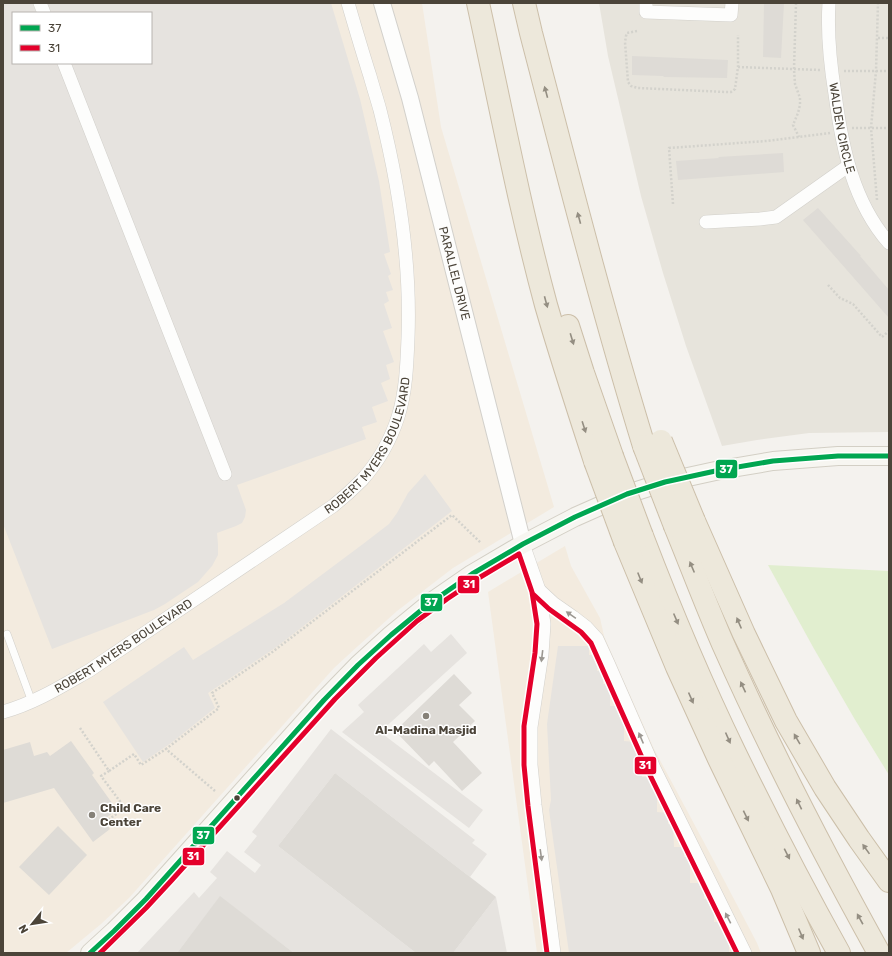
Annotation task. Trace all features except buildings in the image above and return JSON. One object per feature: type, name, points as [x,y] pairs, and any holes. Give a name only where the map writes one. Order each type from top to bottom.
[{"type":"highway","points":[[478,3],[484,32],[537,220],[560,301],[583,373],[604,458],[634,539],[677,667],[719,759],[782,889],[809,953]]},
{"type":"highway","points":[[524,3],[589,256],[625,383],[652,443],[684,523],[724,644],[807,820],[851,904],[879,953]]},
{"type":"highway","points":[[684,523],[744,634],[786,721],[825,788],[889,881]]},
{"type":"highway","points":[[634,539],[660,584],[734,750],[839,953]]},
{"type":"main road","points":[[90,953],[146,899],[324,700],[358,665],[430,603],[472,574],[523,544],[575,517],[627,494],[665,482],[720,470],[773,462],[838,456],[889,456]]},
{"type":"street","name":"ROBERT MYERS BOULEVARD","points":[[3,712],[32,702],[57,690],[90,670],[333,506],[363,479],[378,459],[391,435],[398,416],[406,366],[409,313],[407,268],[398,193],[382,116],[348,3]]},
{"type":"street","name":"PARALLEL DRIVE","points":[[382,3],[410,98],[523,544]]},
{"type":"street","points":[[646,3],[646,12],[732,15],[732,3]]},
{"type":"street","name":"WALDEN CIRCLE","points":[[829,3],[828,39],[831,70],[840,130],[848,166],[863,202],[877,228],[889,243]]},
{"type":"street","points":[[64,64],[225,474]]},
{"type":"street","points":[[706,222],[776,217],[848,166]]},
{"type":"street","points":[[523,544],[539,590],[544,624],[542,654],[531,727],[531,765],[554,953]]},
{"type":"street","points":[[539,590],[553,603],[586,626],[596,639],[612,670],[654,768],[745,953]]},
{"type":"lane","points":[[7,634],[32,702]]},
{"type":"path","points":[[796,3],[794,69],[795,84],[800,98],[800,105],[793,125],[799,137]]},
{"type":"path","points":[[877,201],[871,128],[878,38],[878,3]]},
{"type":"path","points":[[637,31],[628,33],[625,42],[628,82],[631,86],[638,88],[731,92],[735,89],[738,67],[738,35]]},
{"type":"path","points":[[878,38],[889,38]]},
{"type":"path","points":[[738,67],[822,70]]},
{"type":"path","points":[[839,71],[889,71]]},
{"type":"path","points":[[851,128],[889,128]]},
{"type":"path","points":[[673,204],[670,148],[766,141],[830,133]]},
{"type":"path","points":[[828,285],[840,298],[853,304],[882,337],[889,331]]},
{"type":"path","points":[[105,822],[125,808],[101,776],[134,754],[141,765],[166,749],[219,708],[212,693],[271,653],[452,515],[481,543]]},
{"type":"path","points":[[80,728],[109,771]]},
{"type":"path","points":[[166,749],[215,791]]},
{"type":"shaded area","points":[[3,3],[422,3],[441,127],[554,507],[453,568],[397,611],[358,646],[334,668],[129,898],[66,953],[3,953]]},
{"type":"shaded area","points":[[3,3],[331,3],[360,99],[379,181],[390,252],[384,254],[391,274],[388,276],[393,290],[386,292],[389,301],[384,304],[392,328],[383,331],[394,362],[386,365],[390,379],[381,383],[388,401],[372,407],[377,422],[362,427],[366,439],[237,485],[246,510],[245,517],[242,523],[217,533],[218,555],[212,566],[198,582],[154,610],[52,649],[3,524]]},
{"type":"shaded area","points":[[599,3],[889,3],[889,432],[809,433],[722,446],[686,346],[641,196],[608,56]]},
{"type":"shaded area","points":[[425,474],[452,511],[275,648],[208,693],[215,708],[171,743],[143,762],[103,702],[184,647],[193,660],[284,603],[389,524],[408,493]]},
{"type":"shaded area","points":[[565,546],[571,566],[600,618],[604,636],[654,749],[761,953],[537,953],[488,592]]},
{"type":"shaded area","points":[[451,634],[467,653],[380,732],[483,810],[469,828],[342,732],[364,712],[358,705],[424,644],[431,652]]},
{"type":"shaded area","points":[[558,646],[589,646],[589,655],[596,655],[597,671],[603,671],[603,684],[610,684],[610,706],[619,706],[619,717],[624,717],[624,741],[636,742],[636,751],[642,751],[642,777],[651,777],[651,788],[657,789],[657,812],[668,813],[668,824],[673,824],[674,847],[684,847],[684,857],[690,857],[690,883],[704,883],[704,899],[714,899],[714,922],[723,922],[724,932],[729,932],[729,953],[569,953],[549,810],[551,800],[547,724]]},
{"type":"shaded area","points":[[331,729],[475,840],[472,843],[487,854],[470,877],[335,773],[278,846],[416,953],[294,953],[220,897],[177,953],[137,953],[194,892],[199,898],[217,878],[210,872],[227,851],[255,873],[261,865],[244,852],[257,836],[252,832]]},
{"type":"shaded area","points":[[496,897],[507,953],[453,953]]},
{"type":"green space","points":[[768,565],[889,571],[889,775],[813,647]]},
{"type":"transit line","name":"37","points":[[90,953],[146,899],[324,700],[358,665],[430,603],[472,574],[523,544],[575,517],[627,494],[665,482],[720,470],[773,461],[838,456],[889,456]]},
{"type":"transit line","name":"31","points":[[100,953],[146,908],[335,699],[376,658],[417,621],[447,599],[519,554],[532,592],[537,624],[535,653],[524,726],[524,765],[547,953]]},
{"type":"transit line","name":"31","points":[[534,595],[549,609],[581,632],[591,643],[648,771],[737,953]]},
{"type":"place","name":"Al-Madina Masjid","points":[[426,716]]},
{"type":"place","name":"Child Care Center","points":[[92,815]]}]
